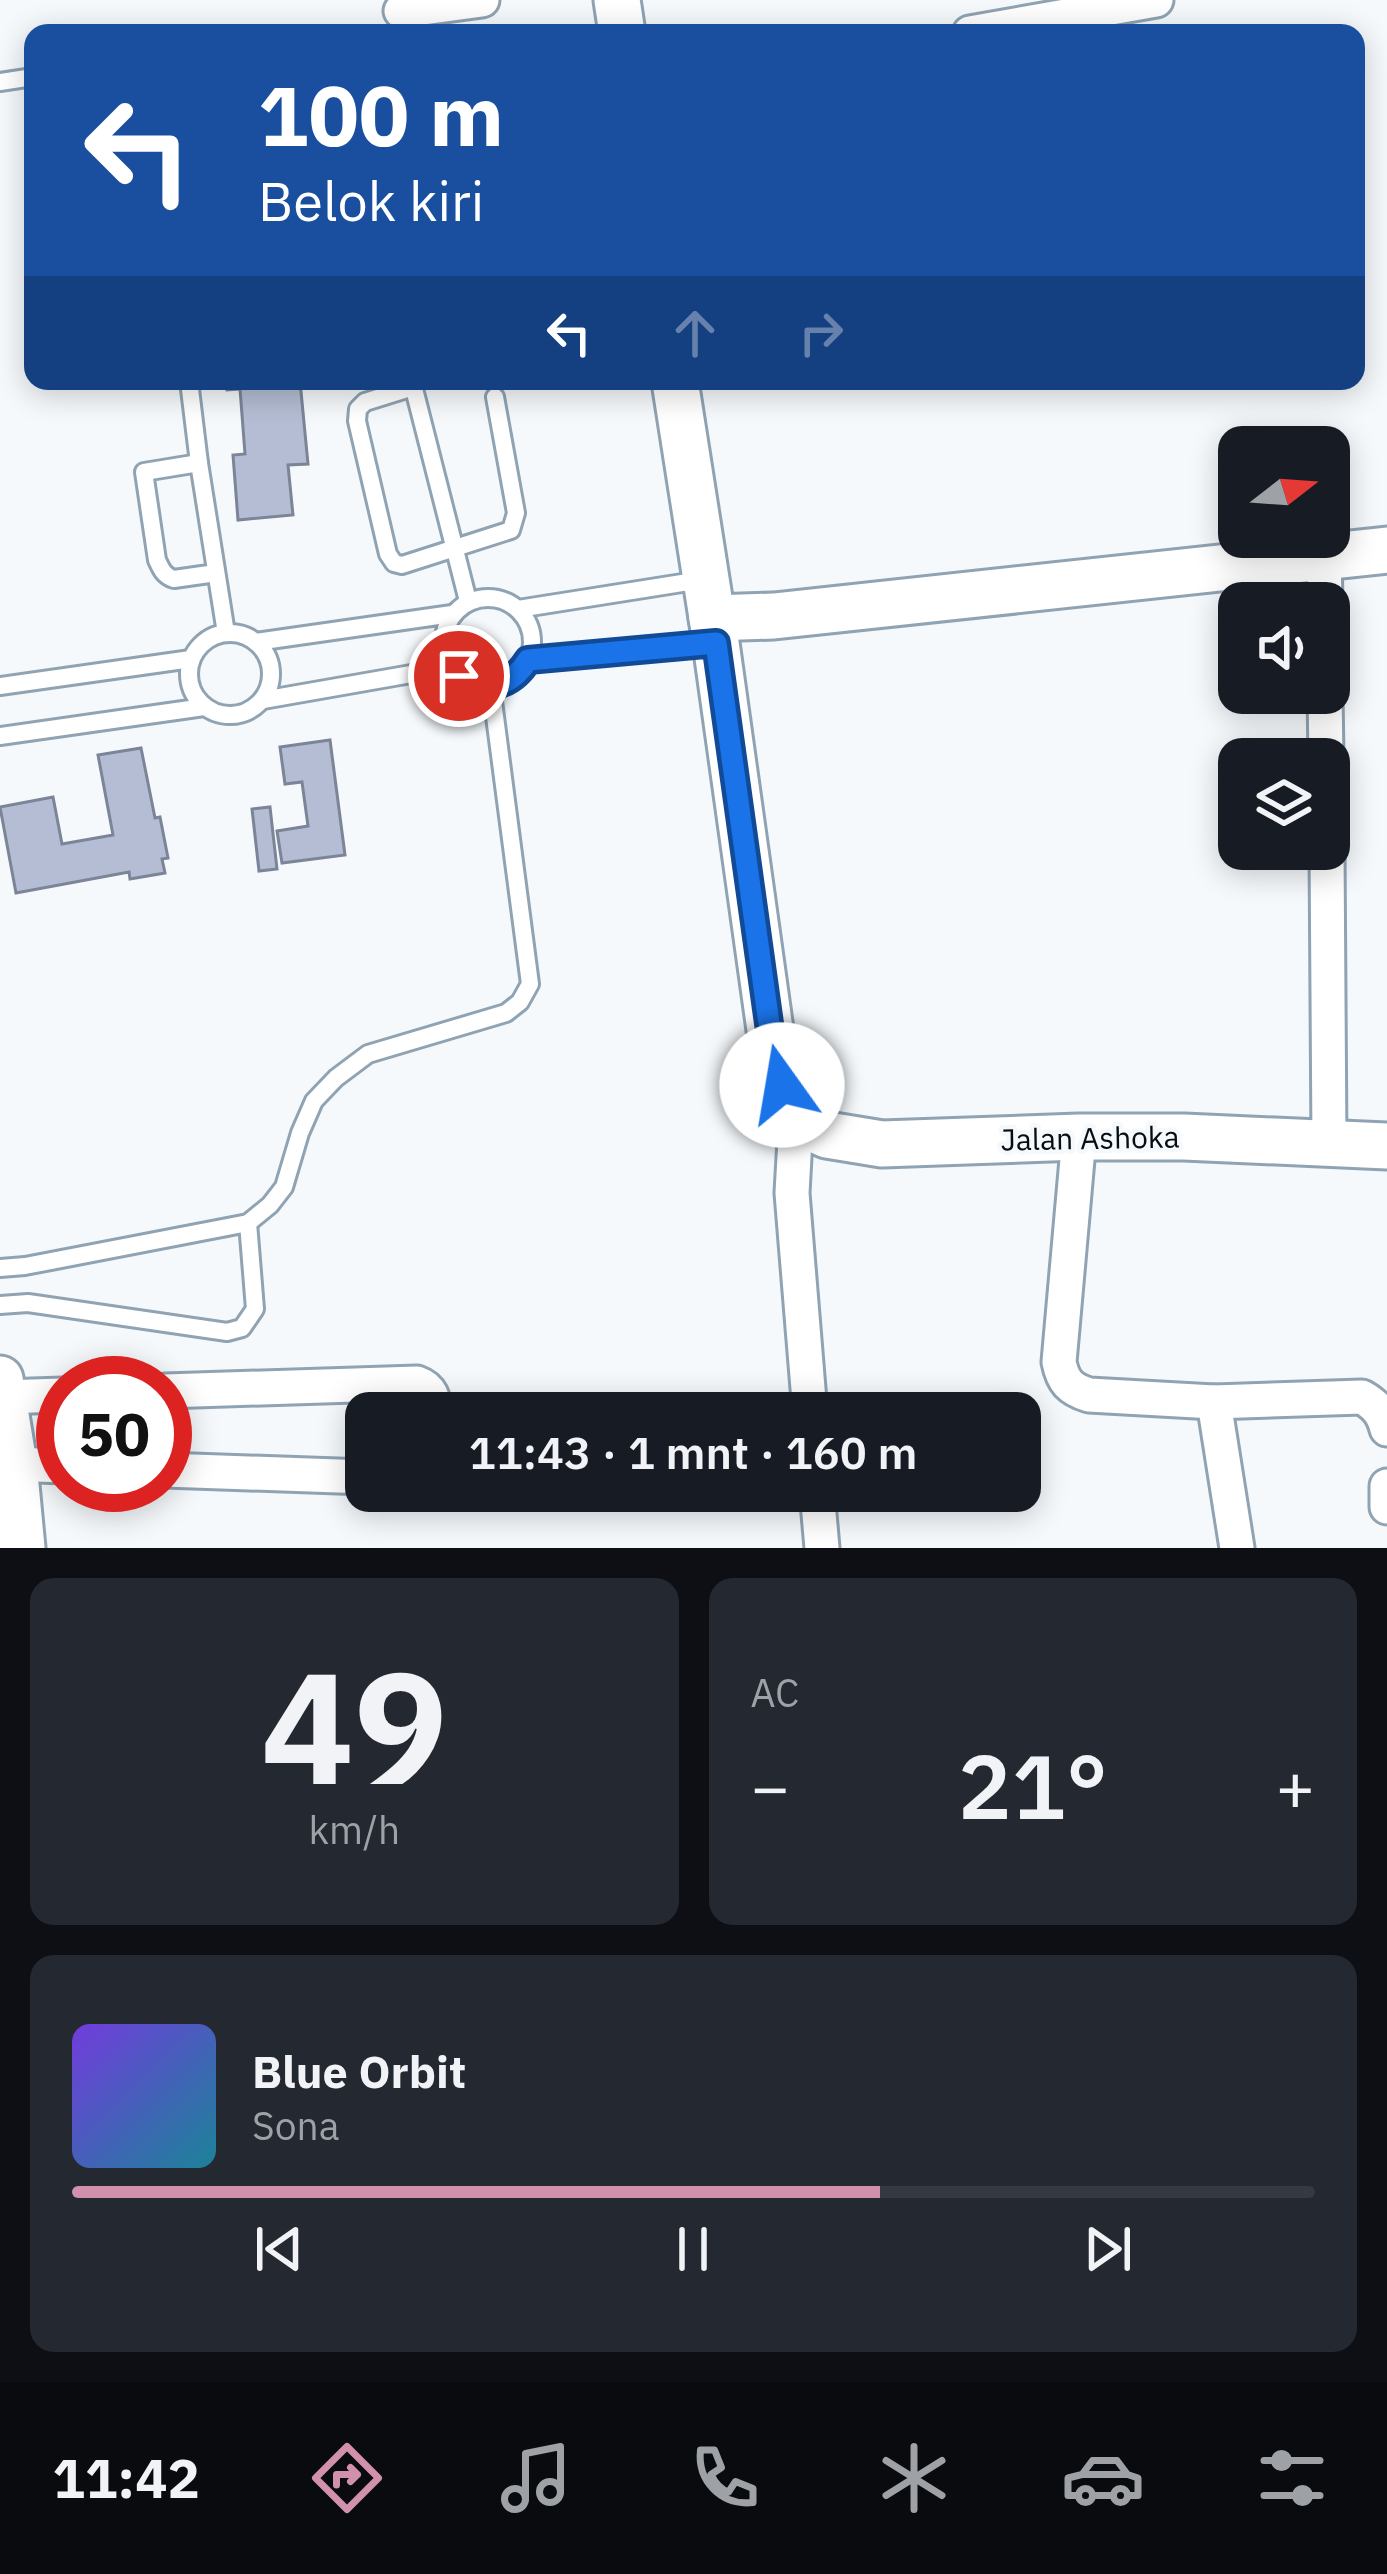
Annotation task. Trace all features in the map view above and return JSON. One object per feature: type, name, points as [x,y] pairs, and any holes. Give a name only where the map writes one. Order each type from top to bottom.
[{"type":"main road","points":[[676,390],[772,1045],[796,1121]]},
{"type":"main road","points":[[1350,553],[1387,550]]},
{"type":"main road","points":[[711,613],[774,616],[1297,558]]},
{"type":"main road","name":"Jalan Ashoka","points":[[796,1121],[827,1135],[883,1144],[1079,1136],[1387,1146]]},
{"type":"main road","points":[[0,1379],[22,1548]]},
{"type":"street","points":[[401,11],[482,0]]},
{"type":"street","points":[[1045,24],[1156,0]]},
{"type":"street","points":[[1327,870],[1329,1144]]},
{"type":"street","points":[[796,1121],[792,1193],[808,1392]]},
{"type":"street","points":[[1079,1136],[1059,1362],[1062,1379],[1089,1395],[1214,1402],[1362,1397],[1375,1405],[1387,1429]]},
{"type":"street","points":[[192,1390],[417,1383],[430,1392]]},
{"type":"street","points":[[2,1397],[36,1396]]},
{"type":"street","points":[[1214,1402],[1237,1548]]},
{"type":"street","points":[[14,1464],[36,1465]]},
{"type":"street","points":[[192,1471],[345,1477]]},
{"type":"street","points":[[1387,1486],[1387,1507]]},
{"type":"street","points":[[819,1512],[823,1548]]},
{"type":"lane","points":[[190,390],[226,633]]},
{"type":"lane","points":[[396,390],[365,402],[358,409],[357,421],[388,554],[402,565],[511,530],[516,520],[495,397]]},
{"type":"lane","points":[[414,390],[468,601]]},
{"type":"lane","points":[[199,463],[145,472],[157,560],[174,579],[216,573]]},
{"type":"lane","points":[[518,608],[532,633],[528,660],[513,679],[491,686],[468,682],[451,667],[443,640],[452,614],[481,597],[494,597],[518,608],[711,613]]},
{"type":"lane","points":[[528,660],[711,613]]},
{"type":"lane","points":[[256,642],[452,614]]},
{"type":"lane","points":[[204,706],[190,685],[191,659],[207,640],[226,633],[256,642],[270,663],[272,676],[263,700]]},
{"type":"lane","points":[[0,686],[191,659]]},
{"type":"lane","points":[[0,736],[204,706],[228,716],[242,715],[263,700],[451,667]]},
{"type":"lane","points":[[0,1268],[248,1223],[284,1187],[299,1133],[314,1101],[336,1078],[368,1054],[506,1013],[520,1002],[530,984],[491,686]]},
{"type":"lane","points":[[0,1305],[28,1303],[227,1332],[242,1328],[255,1309],[248,1223]]},
{"type":"building","points":[[240,390],[301,390],[308,464],[288,465],[293,515],[238,520],[233,455],[245,454]]},
{"type":"building","points":[[330,740],[345,855],[282,863],[277,831],[308,826],[302,782],[285,784],[280,747]]},
{"type":"building","points":[[141,748],[168,858],[162,859],[165,873],[130,879],[129,872],[16,893],[0,807],[53,797],[62,844],[113,835],[98,755]]},
{"type":"building","points":[[270,807],[277,869],[259,871],[252,809]]},
{"type":"route","points":[[459,676],[491,686],[513,679],[528,660],[716,643],[772,1045],[782,1085]]}]
